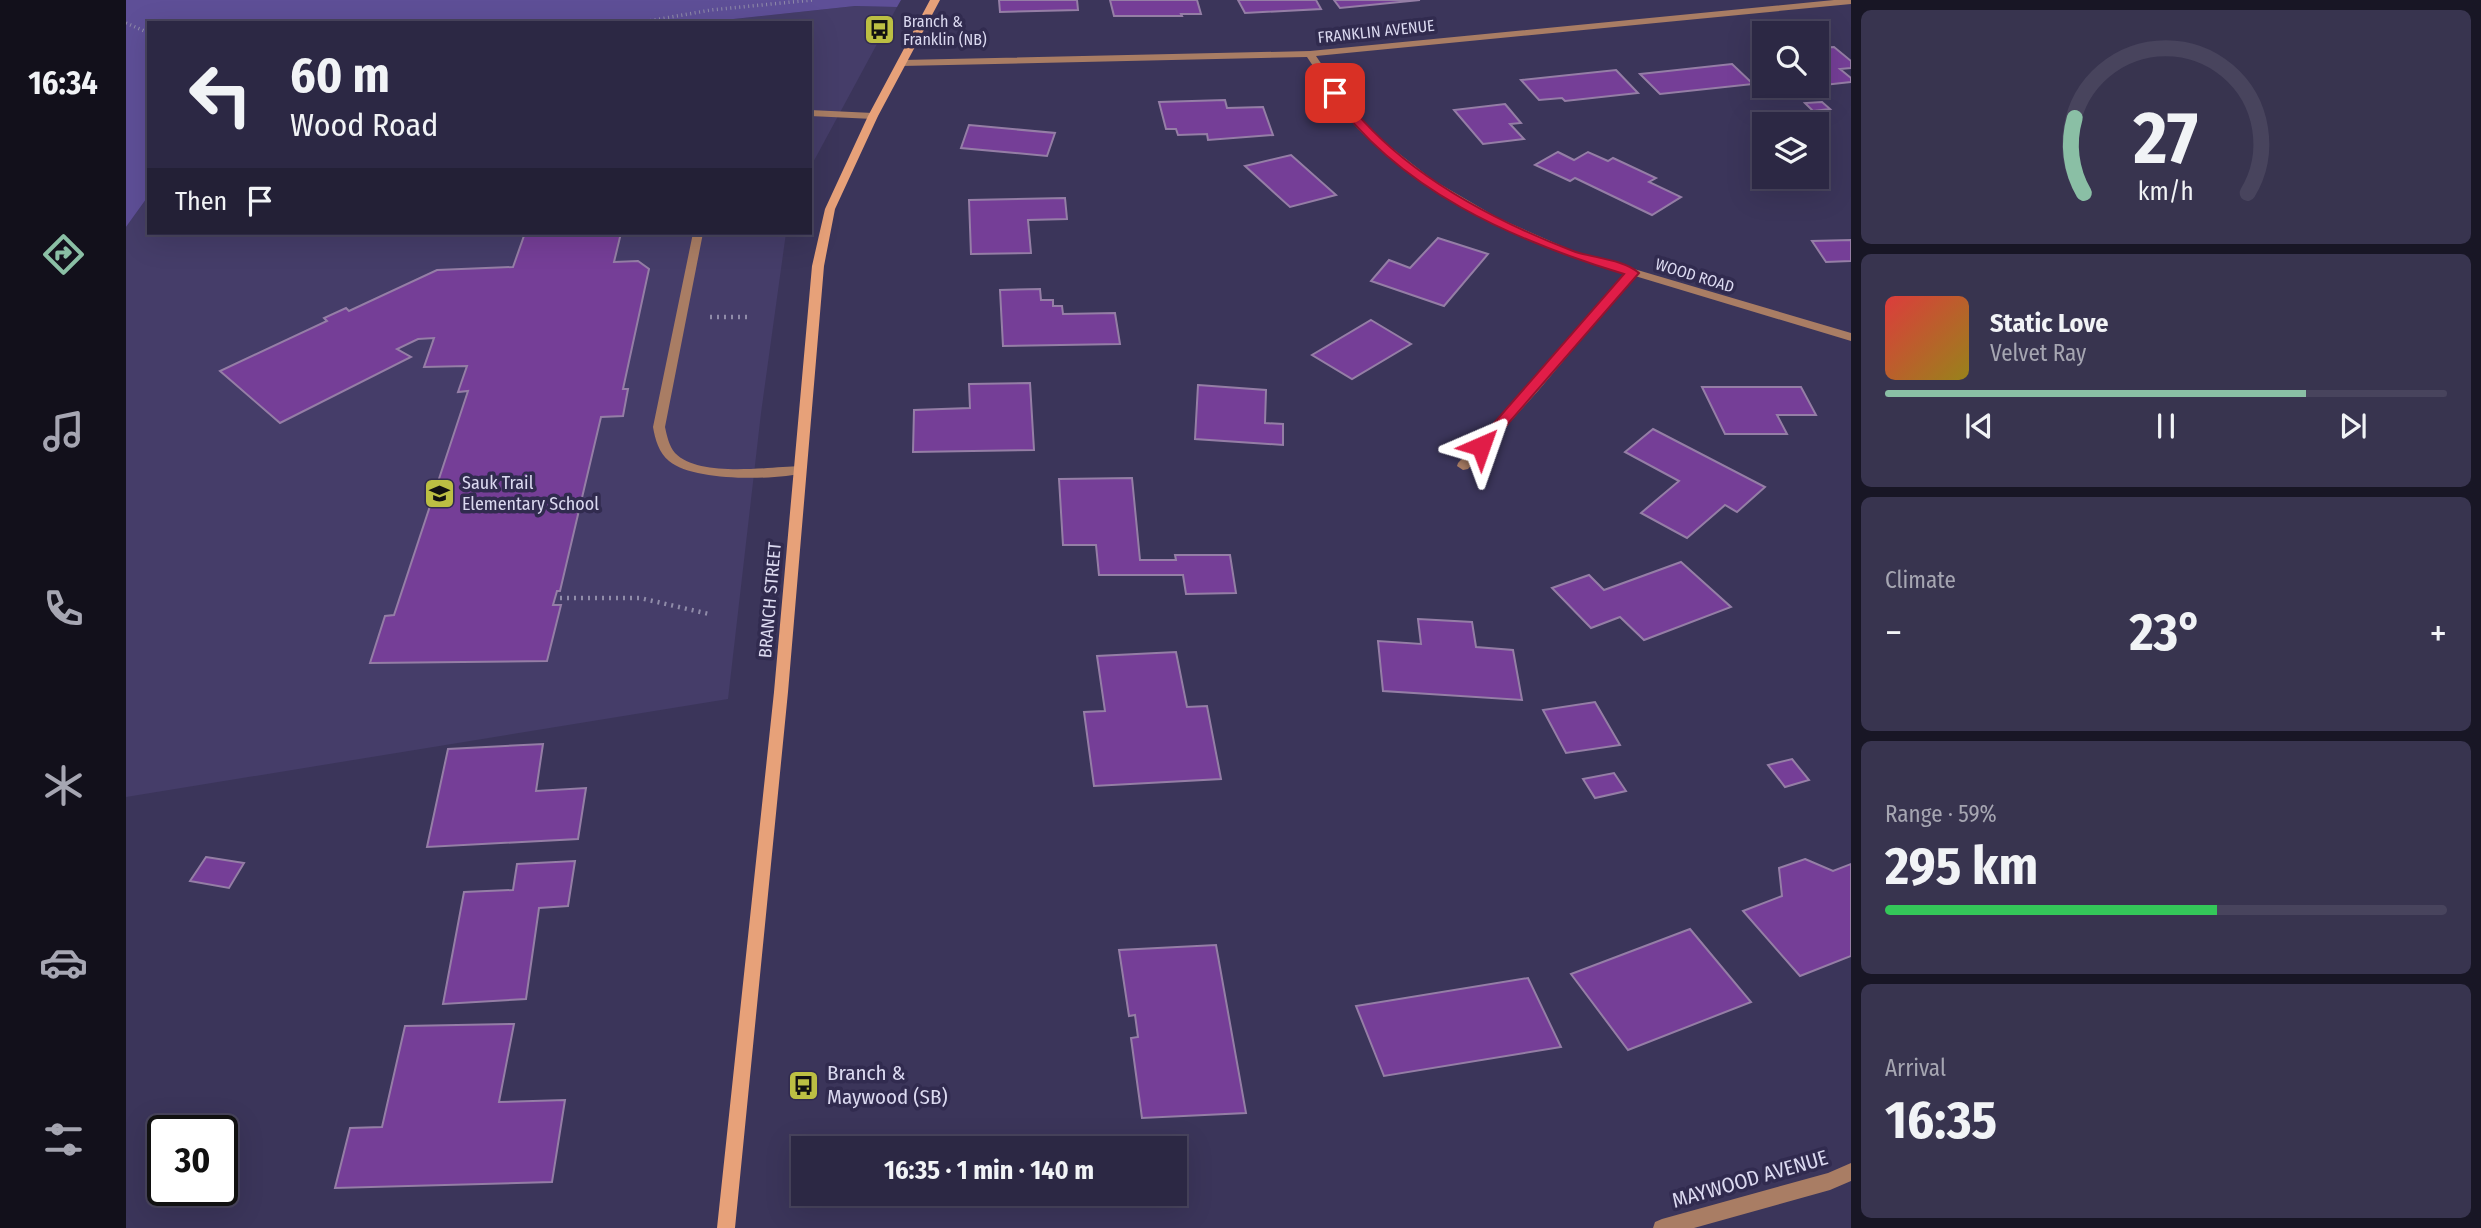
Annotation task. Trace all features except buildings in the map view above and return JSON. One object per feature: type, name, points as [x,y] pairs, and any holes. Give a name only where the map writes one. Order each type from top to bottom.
[{"type":"street","name":"BRANCH STREET","points":[[726,1228],[781,692],[818,266],[830,209],[873,116],[935,0]]},
{"type":"street","name":"FRANKLIN AVENUE","points":[[902,63],[1310,54],[1851,1]]},
{"type":"street","name":"WOOD ROAD","points":[[1310,54],[1350,114],[1375,140],[1429,182],[1494,220],[1569,253],[1851,337]]},
{"type":"street","points":[[812,113],[873,116]]},
{"type":"street","points":[[698,235],[659,427],[662,444],[676,460],[697,469],[729,472],[800,470]]},
{"type":"street","points":[[1463,466],[1632,273]]},
{"type":"street","name":"MAYWOOD AVENUE","points":[[1662,1228],[1830,1181],[1851,1172]]},
{"type":"path","points":[[648,21],[711,10],[813,0]]},
{"type":"path","points":[[126,23],[147,32]]},
{"type":"path","points":[[706,317],[751,317]]},
{"type":"path","points":[[560,598],[640,598],[709,614]]},
{"type":"shaded area","points":[[126,0],[901,0],[897,7],[855,6],[715,21],[147,21],[147,198],[126,227]]},
{"type":"shaded area","points":[[855,6],[897,7],[812,164],[812,21],[715,21]]},
{"type":"shaded area","name":"Sauk Trail Elementary School","points":[[147,198],[147,235],[786,235],[761,413],[728,699],[126,797],[126,227]]},
{"type":"place","name":"Branch & Franklin (NB)","points":[[880,30]]},
{"type":"place","name":"Sauk Trail Elementary School","points":[[439,493]]},
{"type":"place","name":"Branch & Maywood (SB)","points":[[804,1085]]},
{"type":"route","points":[[1335,93],[1350,114],[1375,140],[1429,182],[1494,220],[1569,253],[1632,273],[1481,446]]}]
